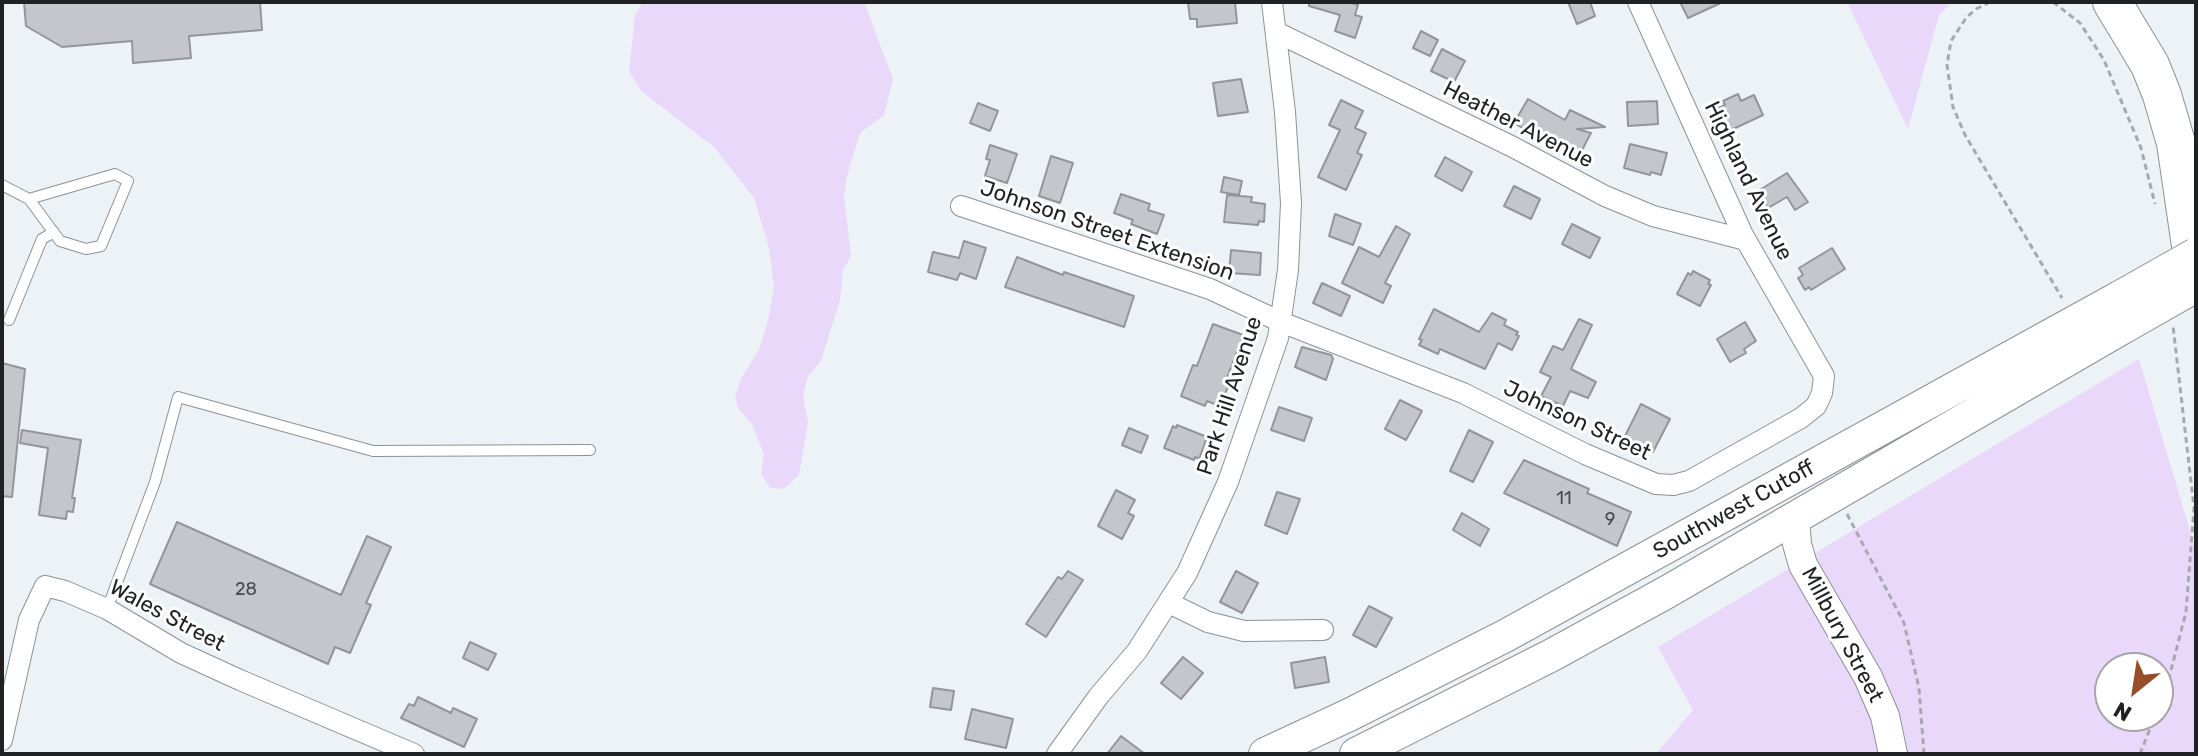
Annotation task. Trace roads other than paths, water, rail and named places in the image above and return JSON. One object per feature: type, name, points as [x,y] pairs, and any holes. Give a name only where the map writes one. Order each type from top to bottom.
[{"type":"highway","points":[[2112,2],[2144,54],[2162,95],[2176,143],[2196,283]]},
{"type":"main road","name":"Southwest Cutoff","points":[[1356,754],[1616,620],[1795,517],[2121,313],[2196,254]]},
{"type":"main road","name":"Southwest Cutoff","points":[[1265,754],[1505,636],[2074,323],[2121,313],[2196,283]]},
{"type":"main road","name":"Millbury Street","points":[[1795,517],[1797,544],[1803,565],[1868,677],[1885,716],[1893,754]]},
{"type":"main road","points":[[1401,689],[1421,722]]},
{"type":"street","name":"Park Hill Avenue","points":[[1057,754],[1098,697],[1137,651],[1187,573],[1228,482],[1281,322],[1290,249],[1291,203],[1285,112],[1272,2]]},
{"type":"street","name":"Highland Avenue","points":[[1638,2],[1746,240],[1824,376]]},
{"type":"street","name":"Heather Avenue","points":[[1276,32],[1511,146],[1605,196],[1653,216],[1746,240]]},
{"type":"street","name":"Johnson Street Extension","points":[[961,206],[1210,289],[1281,322]]},
{"type":"street","name":"Johnson Street","points":[[1281,322],[1463,393],[1585,454],[1656,484],[1673,485],[1689,481],[1801,418],[1816,406],[1822,393],[1824,376]]},
{"type":"street","name":"Wales Street","points":[[2,740],[29,620],[45,586],[107,609],[181,653],[414,754]]},
{"type":"street","points":[[1169,603],[1208,622],[1244,631],[1323,630]]},
{"type":"lane","points":[[2,185],[29,199],[60,241],[86,249],[101,246],[128,181],[115,174],[29,199]]},
{"type":"lane","points":[[9,320],[42,239],[54,232]]},
{"type":"lane","points":[[107,609],[155,482],[178,397],[373,451],[590,450]]}]
